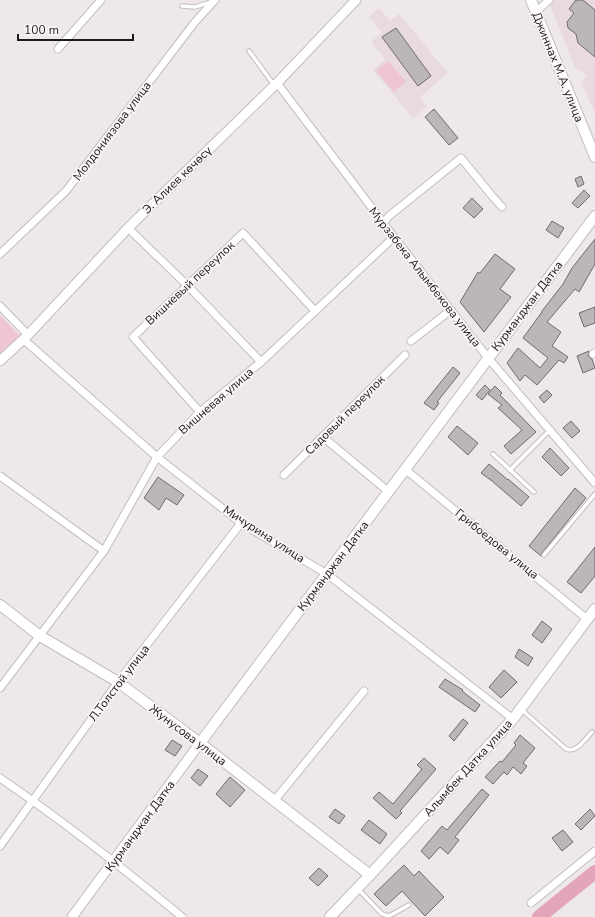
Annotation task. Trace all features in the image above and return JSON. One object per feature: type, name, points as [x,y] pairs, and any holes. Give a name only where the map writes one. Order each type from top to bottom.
[{"type":"main road","name":"Джиннах М.А. улица","points":[[531,0],[595,157]]},
{"type":"main road","name":"Курманджан Датка","points":[[200,743],[595,216]]},
{"type":"main road","name":"Жунусова улица","points":[[0,605],[40,636],[118,682],[200,743],[370,875]]},
{"type":"main road","name":"Алымбек Датка улица","points":[[330,917],[513,719],[595,609]]},
{"type":"street","points":[[58,49],[101,0]]},
{"type":"street","name":"Э. Алиев көчөсү","points":[[0,361],[25,337],[128,228],[276,84],[356,0]]},
{"type":"street","points":[[536,12],[549,0]]},
{"type":"street","name":"Молдониязова улица","points":[[0,254],[66,191],[195,22],[214,1]]},
{"type":"street","name":"Мурзабека Алымбекова улица","points":[[276,84],[488,358],[595,484]]},
{"type":"street","points":[[383,223],[389,216],[462,158],[502,207]]},
{"type":"street","points":[[128,228],[188,286],[262,362]]},
{"type":"street","name":"Вишневый переулок","points":[[200,412],[133,337],[243,233],[315,311]]},
{"type":"street","name":"Вишневая улица","points":[[0,688],[104,550],[157,456],[200,412],[262,362],[394,237]]},
{"type":"street","points":[[0,306],[25,337]]},
{"type":"street","points":[[411,341],[451,310]]},
{"type":"street","name":"Мичурина улица","points":[[25,337],[157,456],[241,523],[327,574],[513,719]]},
{"type":"street","name":"Садовый переулок","points":[[284,475],[405,356]]},
{"type":"street","points":[[323,437],[389,492]]},
{"type":"street","name":"Грибоедова улица","points":[[406,470],[588,619]]},
{"type":"street","points":[[0,476],[104,550]]},
{"type":"street","name":"Л.Толстой улица","points":[[0,846],[118,682],[241,523]]},
{"type":"street","points":[[274,801],[364,691]]},
{"type":"street","name":"Курманджан Датка","points":[[72,917],[200,743]]},
{"type":"street","points":[[0,778],[33,800],[114,861],[182,917]]},
{"type":"street","points":[[531,903],[595,851]]},
{"type":"lane","points":[[182,6],[194,7],[214,1]]},
{"type":"lane","points":[[249,51],[276,84]]},
{"type":"lane","points":[[510,470],[550,430]]},
{"type":"lane","points":[[493,454],[534,492]]},
{"type":"lane","points":[[544,555],[595,494]]},
{"type":"lane","points":[[521,709],[566,749],[571,751],[576,749],[592,732]]},
{"type":"lane","points":[[357,888],[382,914],[389,916],[409,905]]},
{"type":"shaded area","points":[[555,0],[595,0],[595,114],[581,82],[587,76],[575,67],[550,5]]},
{"type":"shaded area","points":[[379,8],[390,21],[399,14],[448,73],[420,97],[427,106],[413,118],[373,70],[385,59],[371,42],[382,32],[369,17]]},
{"type":"shaded area","points":[[388,61],[406,82],[394,92],[376,71]]},
{"type":"shaded area","points":[[0,315],[21,337],[0,356]]},
{"type":"building","points":[[576,0],[583,0],[595,10],[595,57],[578,43],[576,34],[568,28],[567,22],[574,13],[569,9]]},
{"type":"building","points":[[396,28],[431,76],[418,86],[382,37]]},
{"type":"building","points":[[434,109],[458,138],[449,145],[425,117]]},
{"type":"building","points":[[581,176],[584,184],[578,187],[575,179]]},
{"type":"building","points":[[584,190],[590,196],[578,208],[572,203]]},
{"type":"building","points":[[472,198],[483,209],[474,218],[463,208]]},
{"type":"building","points":[[552,221],[564,228],[558,238],[546,230]]},
{"type":"building","points":[[595,239],[595,264],[579,292],[575,289],[547,322],[561,332],[552,346],[568,357],[564,363],[559,360],[537,385],[525,375],[520,381],[507,363],[518,348],[540,368],[548,358],[523,338],[563,284],[572,268]]},
{"type":"building","points":[[495,254],[515,269],[500,289],[511,297],[484,332],[460,302],[478,272],[480,273]]},
{"type":"building","points":[[595,307],[595,323],[584,327],[579,313]]},
{"type":"building","points":[[589,351],[588,356],[592,359],[595,368],[583,373],[577,356]]},
{"type":"building","points":[[453,367],[460,373],[437,402],[439,403],[434,410],[424,403]]},
{"type":"building","points":[[485,385],[490,390],[482,400],[476,395]]},
{"type":"building","points":[[495,386],[502,393],[500,395],[536,432],[511,454],[504,446],[522,430],[498,408],[502,405],[488,394]]},
{"type":"building","points":[[547,390],[552,395],[544,403],[539,397]]},
{"type":"building","points":[[571,421],[580,431],[572,438],[563,428]]},
{"type":"building","points":[[457,426],[478,443],[468,455],[448,437]]},
{"type":"building","points":[[550,448],[569,468],[561,476],[542,457]]},
{"type":"building","points":[[489,464],[529,497],[521,506],[481,473]]},
{"type":"building","points":[[158,477],[184,495],[177,505],[166,498],[159,510],[144,498]]},
{"type":"building","points":[[575,488],[586,498],[541,556],[529,546]]},
{"type":"building","points":[[595,547],[595,576],[581,593],[567,582]]},
{"type":"building","points":[[542,621],[552,629],[542,643],[532,635]]},
{"type":"building","points":[[519,649],[533,658],[528,666],[515,657]]},
{"type":"building","points":[[504,670],[517,682],[501,698],[489,687]]},
{"type":"building","points":[[445,679],[463,690],[462,691],[480,705],[475,712],[439,687]]},
{"type":"building","points":[[463,719],[468,723],[454,741],[449,736]]},
{"type":"building","points":[[520,735],[535,748],[523,763],[527,766],[521,774],[513,767],[507,775],[504,772],[493,784],[485,777],[500,761],[502,762],[516,745],[514,743]]},
{"type":"building","points":[[172,740],[182,746],[175,756],[165,750]]},
{"type":"building","points":[[424,758],[436,769],[400,811],[402,813],[396,819],[373,798],[379,792],[393,804],[422,769],[417,765]]},
{"type":"building","points":[[198,769],[208,776],[200,786],[191,778]]},
{"type":"building","points":[[230,777],[245,790],[230,807],[216,794]]},
{"type":"building","points":[[482,789],[489,795],[455,837],[459,840],[448,854],[440,847],[429,859],[421,851],[442,826],[447,830]]},
{"type":"building","points":[[335,809],[345,816],[339,824],[329,817]]},
{"type":"building","points":[[590,809],[595,816],[581,830],[575,824]]},
{"type":"building","points":[[369,820],[387,834],[380,844],[361,830]]},
{"type":"building","points":[[563,830],[573,842],[562,851],[552,838]]},
{"type":"building","points":[[404,865],[414,876],[419,871],[444,897],[425,916],[402,891],[386,906],[374,894]]},
{"type":"building","points":[[319,868],[328,876],[318,886],[309,878]]},
{"type":"waterway","points":[[539,917],[595,872]]}]
